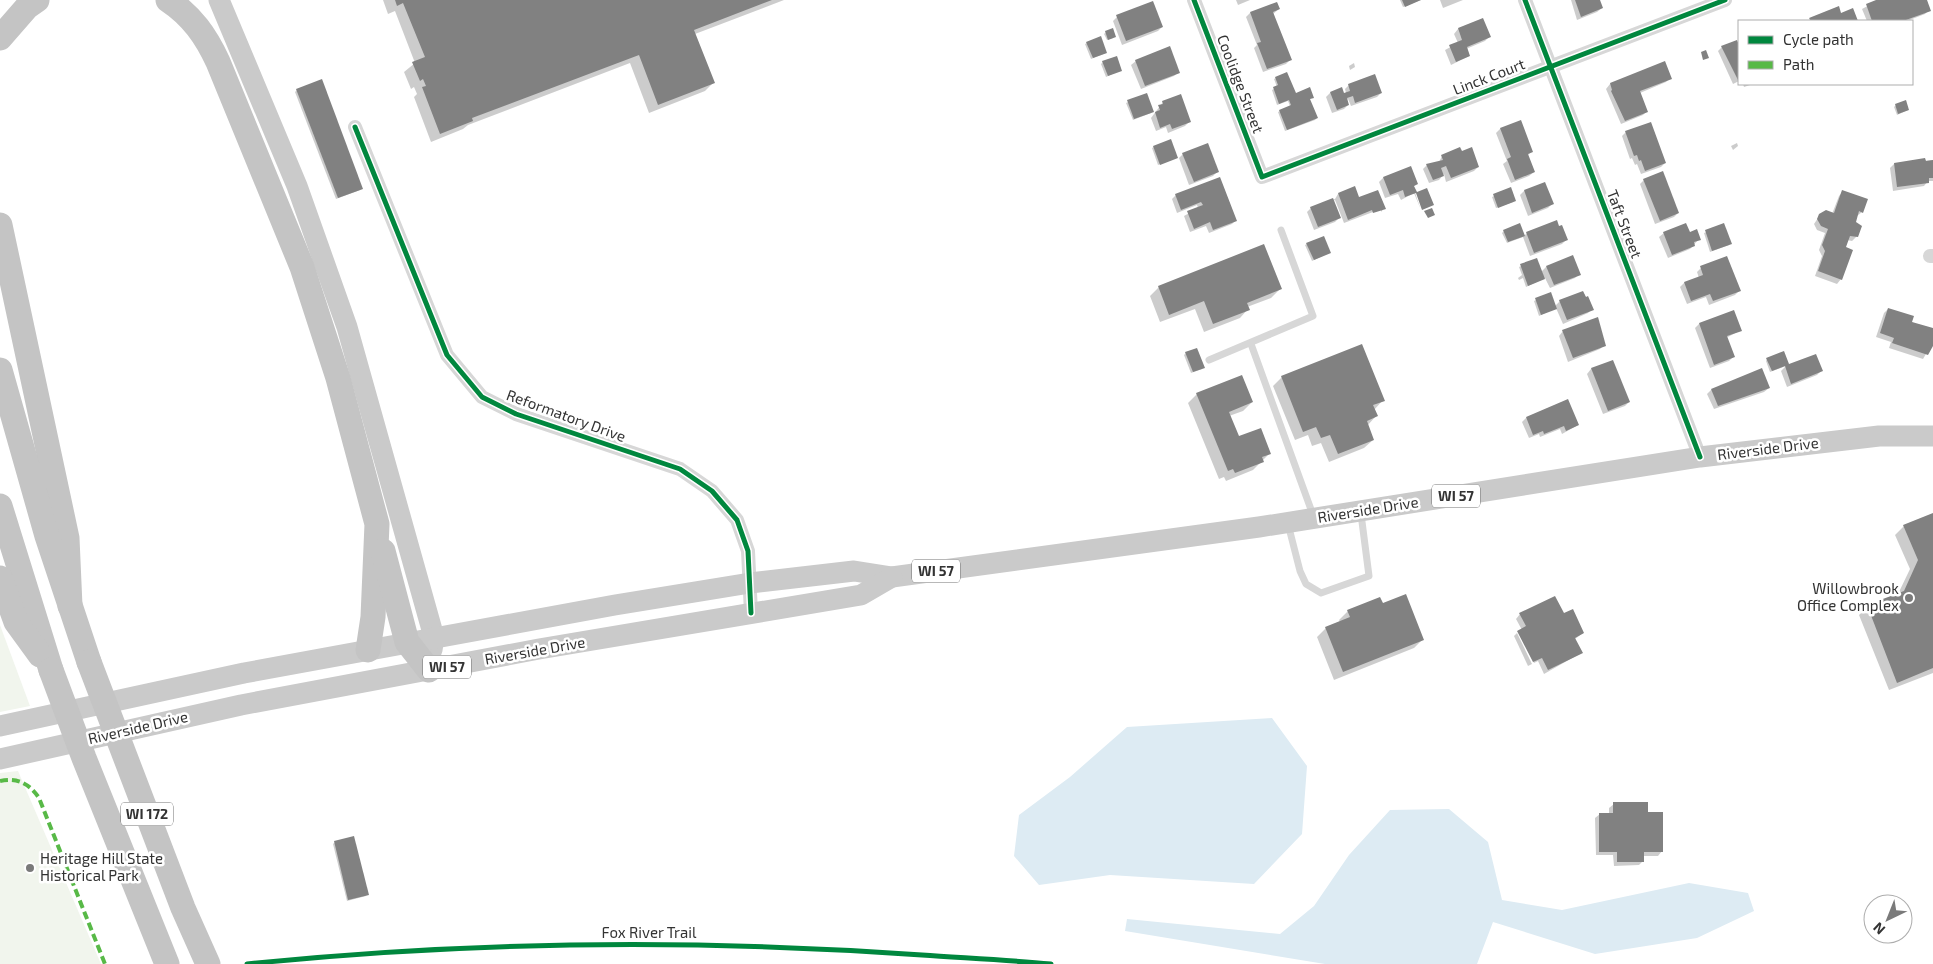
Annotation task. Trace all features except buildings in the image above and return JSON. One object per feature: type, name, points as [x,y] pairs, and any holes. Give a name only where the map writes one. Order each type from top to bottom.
[{"type":"highway","points":[[0,38],[27,7],[37,0]]},
{"type":"highway","points":[[168,0],[186,15],[207,39],[262,166],[302,267],[338,378],[407,642],[429,670]]},
{"type":"highway","points":[[0,225],[67,538],[70,606]]},
{"type":"highway","name":"WI 172","points":[[0,370],[47,536],[89,662],[183,908],[208,964]]},
{"type":"highway","name":"WI 172","points":[[0,506],[51,670],[87,767],[167,964]]},
{"type":"highway","points":[[368,650],[373,617],[376,524]]},
{"type":"highway","points":[[0,578],[16,622],[51,670]]},
{"type":"main road","points":[[218,0],[297,186],[347,327],[434,637],[429,670]]},
{"type":"main road","name":"Riverside Drive","points":[[0,726],[139,695],[407,642],[750,583],[854,571],[892,577],[1287,523],[1700,457],[1879,436],[1933,436]]},
{"type":"main road","name":"Riverside Drive","points":[[0,759],[241,705],[429,670],[861,595],[892,577]]},
{"type":"street","name":"Coolidge Street","points":[[1194,0],[1262,176]]},
{"type":"street","name":"Taft Street","points":[[1525,0],[1700,457]]},
{"type":"street","name":"Linck Court","points":[[1262,176],[1725,0]]},
{"type":"street","name":"Reformatory Drive","points":[[355,127],[447,355],[463,376],[482,397],[516,414],[680,469],[712,491],[737,520],[748,551],[751,613]]},
{"type":"lane","points":[[1209,360],[1251,344],[1313,316],[1281,230]]},
{"type":"lane","points":[[1251,344],[1314,518]]},
{"type":"lane","points":[[1287,523],[1306,584],[1322,593],[1369,576],[1361,511]]},
{"type":"shaded area","points":[[0,625],[30,706],[0,712]]},
{"type":"shaded area","points":[[1272,718],[1307,766],[1302,834],[1254,884],[1110,875],[1039,885],[1014,856],[1019,815],[1070,777],[1127,727]]},
{"type":"shaded area","name":"Heritage Hill State Historical Park","points":[[18,771],[101,964],[0,964],[0,773]]},
{"type":"shaded area","points":[[1449,809],[1488,842],[1502,900],[1562,910],[1689,883],[1748,893],[1754,911],[1697,938],[1595,954],[1493,922],[1477,964],[1325,964],[1125,931],[1127,919],[1280,934],[1314,906],[1349,855],[1390,810]]},
{"type":"marked path","points":[[0,781],[12,780],[27,785],[39,798],[105,964]]},
{"type":"cycle path","points":[[1194,0],[1262,177],[1725,0]]},
{"type":"cycle path","points":[[1525,0],[1700,457]]},
{"type":"cycle path","points":[[355,127],[447,355],[482,397],[516,414],[680,469],[712,491],[737,520],[748,551],[751,613]]},
{"type":"cycle path","name":"Fox River Trail","points":[[247,964],[415,951],[584,945],[754,946],[1051,964]]},
{"type":"place","name":"Willowbrook Office Complex","points":[[1909,598]]},
{"type":"place","name":"Heritage Hill State Historical Park","points":[[30,868]]}]
